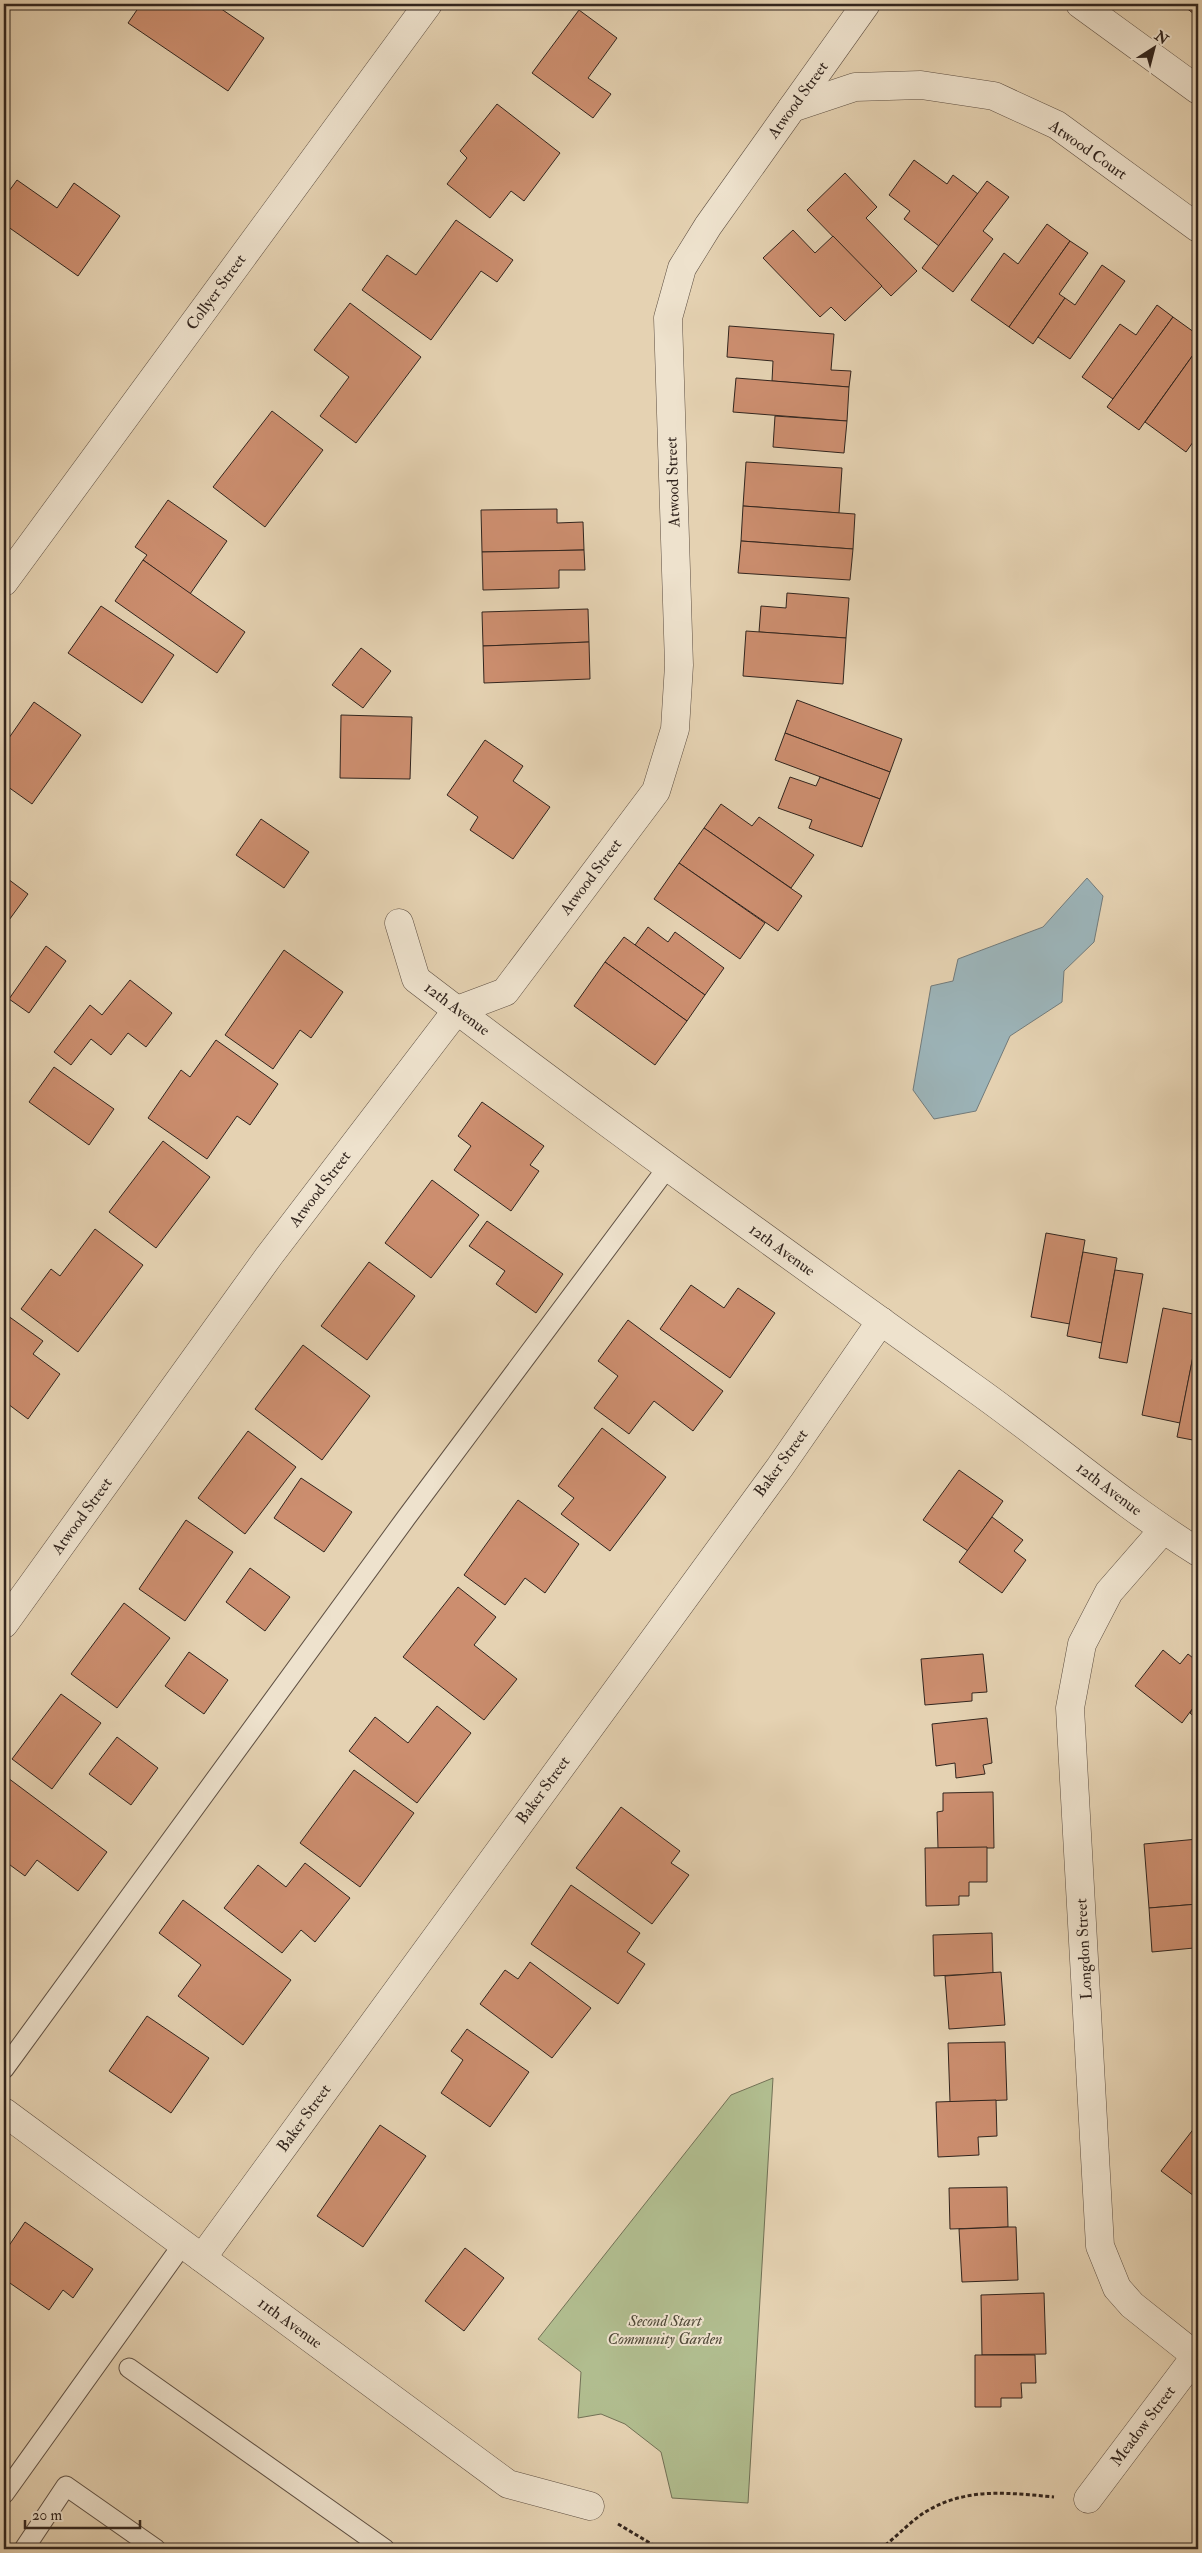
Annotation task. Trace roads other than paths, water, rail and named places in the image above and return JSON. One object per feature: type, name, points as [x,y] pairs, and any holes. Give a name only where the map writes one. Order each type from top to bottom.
[{"type":"street","name":"Collyer Street","points":[[4,582],[428,4]]},
{"type":"street","name":"Atwood Street","points":[[4,1624],[269,1256],[457,1010],[505,992],[656,791],[675,729],[679,665],[668,318],[682,268],[708,226],[866,4]]},
{"type":"street","points":[[1080,4],[1198,90]]},
{"type":"street","name":"Atwood Court","points":[[792,108],[855,87],[921,84],[994,96],[1057,125],[1198,228]]},
{"type":"street","name":"12th Avenue","points":[[399,923],[416,979],[667,1168],[1016,1417],[1163,1530],[1198,1552]]},
{"type":"street","name":"Baker Street","points":[[193,2251],[780,1467],[881,1321]]},
{"type":"street","name":"Longdon Street","points":[[1163,1530],[1109,1592],[1082,1644],[1070,1708],[1100,2246],[1117,2288],[1122,2294],[1132,2305],[1197,2354]]},
{"type":"street","name":"11th Avenue","points":[[5,2116],[193,2251],[508,2484],[590,2506]]},
{"type":"street","name":"Meadow Street","points":[[1088,2499],[1197,2354]]},
{"type":"lane","points":[[4,2069],[400,1526],[667,1168]]},
{"type":"lane","points":[[4,2494],[193,2251]]},
{"type":"lane","points":[[129,2368],[385,2549]]},
{"type":"lane","points":[[24,2549],[66,2486],[156,2549]]},
{"type":"water","points":[[1087,878],[1103,896],[1094,942],[1064,971],[1062,1002],[1010,1036],[976,1111],[934,1119],[913,1090],[931,986],[953,981],[958,959],[1043,927]]},
{"type":"park label","name":"Second Start Community Garden","points":[[665,2330]]}]
